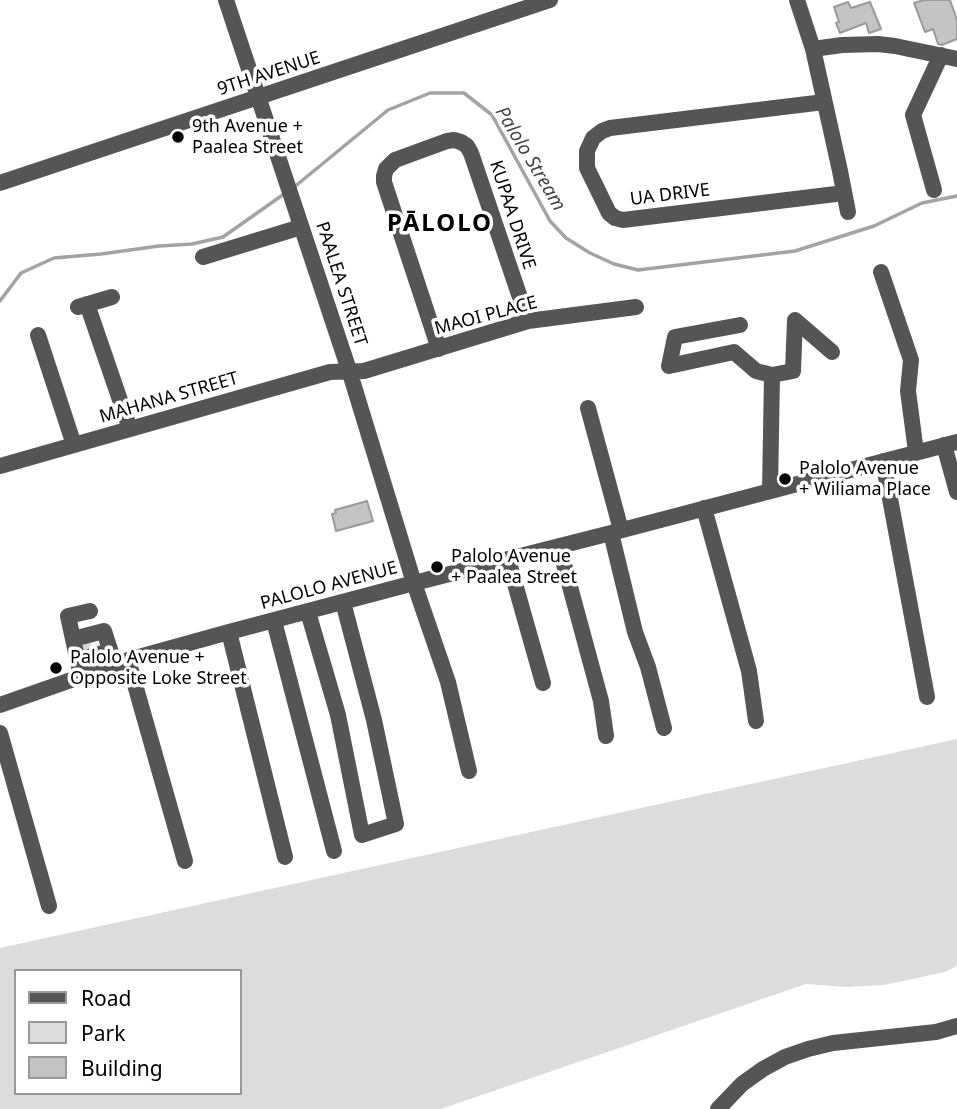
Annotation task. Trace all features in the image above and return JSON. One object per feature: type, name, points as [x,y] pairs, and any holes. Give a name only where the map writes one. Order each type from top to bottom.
[{"type":"street","name":"PAALEA STREET","points":[[226,0],[349,370],[414,583],[448,682],[470,771]]},
{"type":"street","name":"9TH AVENUE","points":[[0,183],[550,0]]},
{"type":"street","points":[[797,0],[813,49],[848,212]]},
{"type":"street","points":[[813,49],[877,44],[949,57],[913,115],[934,190]]},
{"type":"street","name":"UA DRIVE","points":[[824,102],[610,128],[593,138],[587,151],[587,168],[609,213],[623,220],[844,193]]},
{"type":"street","name":"KUPAA DRIVE","points":[[439,349],[384,176],[386,169],[395,160],[447,141],[461,142],[471,153],[528,321]]},
{"type":"street","points":[[203,257],[302,227]]},
{"type":"street","points":[[881,272],[911,360],[908,391],[916,453]]},
{"type":"street","points":[[112,297],[83,305],[130,429]]},
{"type":"street","name":"MAOI PLACE","points":[[349,370],[364,371],[528,321],[636,307]]},
{"type":"street","points":[[739,320],[741,338],[734,352],[669,366],[675,337],[739,320]]},
{"type":"street","points":[[734,352],[756,371],[772,375],[793,371],[795,320],[832,352]]},
{"type":"street","points":[[38,335],[74,445]]},
{"type":"street","name":"MAHANA STREET","points":[[0,466],[330,372],[349,370]]},
{"type":"street","points":[[770,491],[772,375]]},
{"type":"street","points":[[588,408],[635,632],[648,667],[664,728]]},
{"type":"street","points":[[950,444],[957,492]]},
{"type":"street","name":"PALOLO AVENUE","points":[[0,705],[81,676],[95,650],[229,632],[950,444]]},
{"type":"street","points":[[883,461],[927,697]]},
{"type":"street","points":[[704,508],[749,671],[756,721]]},
{"type":"street","points":[[559,546],[601,701],[606,736]]},
{"type":"street","points":[[508,559],[543,683]]},
{"type":"street","points":[[308,612],[338,716],[362,835],[396,824],[374,720],[343,602]]},
{"type":"street","points":[[90,611],[68,616],[95,650],[185,861]]},
{"type":"street","points":[[274,621],[334,851]]},
{"type":"street","points":[[229,632],[285,857]]},
{"type":"street","points":[[81,676],[95,650]]},
{"type":"street","points":[[0,733],[49,905]]},
{"type":"street","points":[[718,1109],[742,1084],[762,1069],[808,1049],[936,1032],[957,1026]]},
{"type":"green space","points":[[957,739],[957,966],[945,972],[884,985],[846,987],[806,984],[441,1109],[0,1109],[0,948]]},
{"type":"building","points":[[924,0],[950,0],[957,20],[957,39],[942,45],[938,44],[933,29],[925,32],[914,3]]},
{"type":"building","points":[[848,2],[851,8],[870,2],[881,29],[869,33],[866,23],[840,33],[834,7]]},
{"type":"building","points":[[367,501],[373,521],[336,531],[332,514],[336,513],[335,510]]},
{"type":"waterway","name":"Palolo Stream","points":[[293,188],[388,110],[430,93],[464,93],[492,115],[550,221],[566,238],[614,264],[638,270],[795,251],[874,226],[922,203],[957,196]]},
{"type":"waterway","name":"Palolo Stream","points":[[0,301],[21,273],[54,258],[192,244],[223,237],[284,194]]},
{"type":"tunnel","points":[[80,647],[91,644]]},
{"type":"place","name":"9th Avenue + Paalea Street","points":[[178,137]]},
{"type":"place","name":"Palolo Avenue + Wiliama Place","points":[[785,479]]},
{"type":"place","name":"Palolo Avenue + Paalea Street","points":[[437,567]]},
{"type":"place","name":"Palolo Avenue + Opposite Loke Street","points":[[56,668]]},
{"type":"district","name":"PĀLOLO","points":[[440,224]]}]
